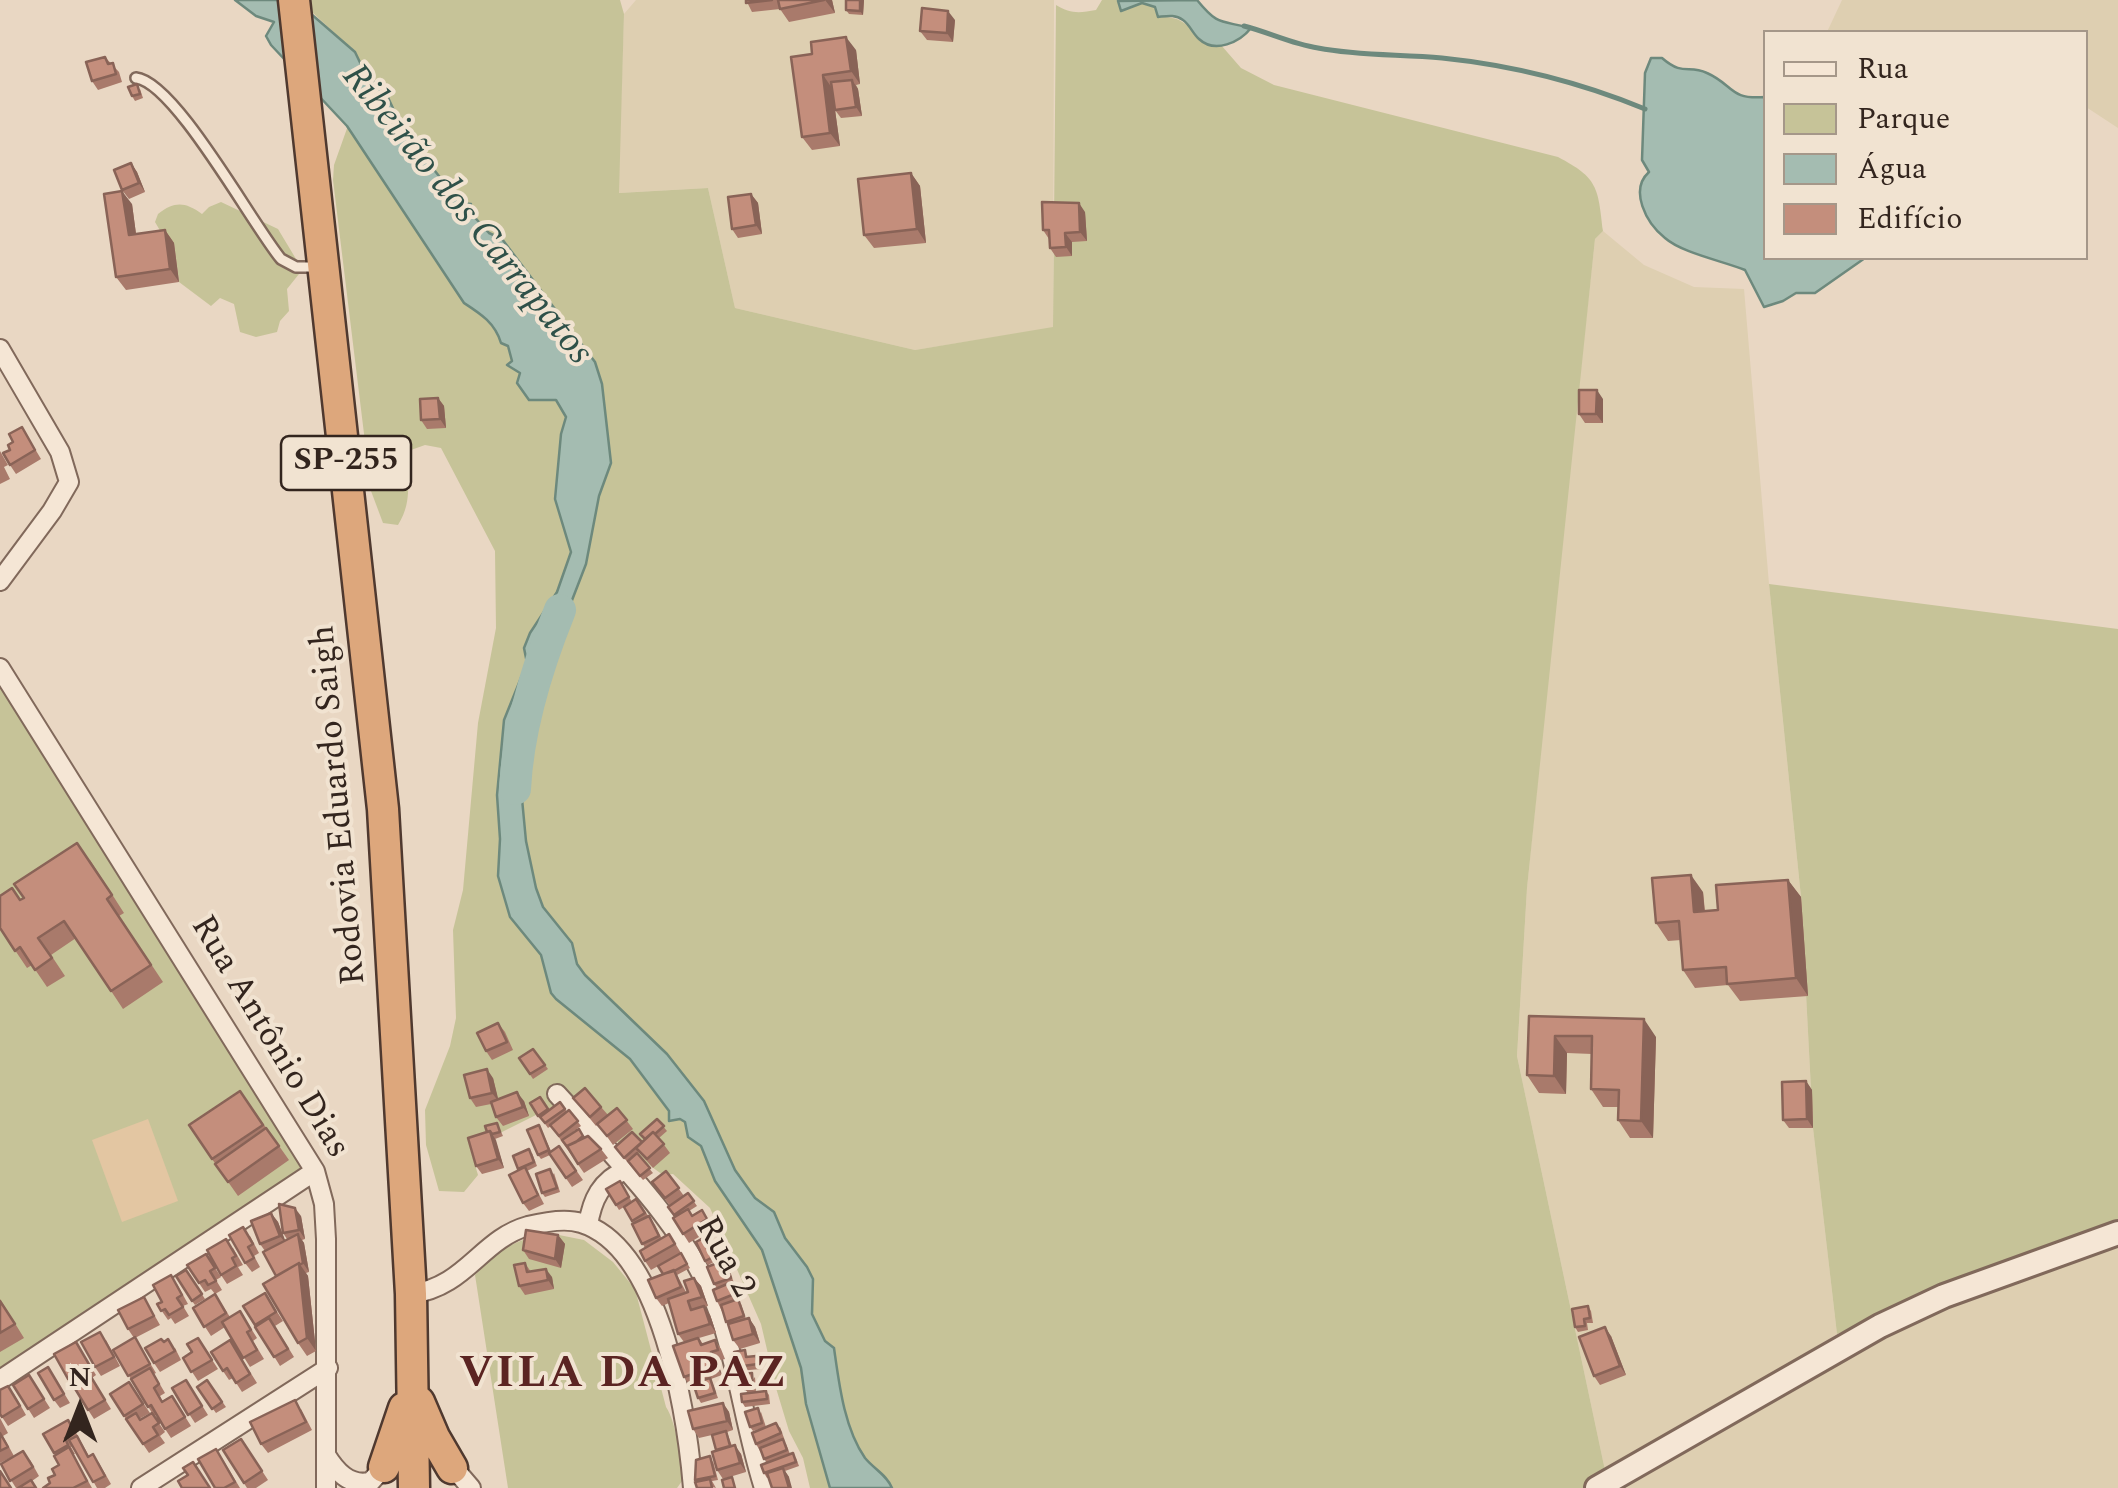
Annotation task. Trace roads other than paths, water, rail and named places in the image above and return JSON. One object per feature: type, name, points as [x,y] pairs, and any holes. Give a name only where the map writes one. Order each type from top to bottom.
[{"type":"highway","name":"Rodovia Eduardo Saigh","points":[[294,0],[310,118],[386,844],[411,1294],[414,1473]]},
{"type":"highway","points":[[410,1380],[434,1437],[461,1478]]},
{"type":"highway","points":[[372,1479],[410,1380]]},
{"type":"street","points":[[0,349],[60,452],[69,482],[0,581]]},
{"type":"street","name":"Rua Antônio Dias","points":[[0,668],[315,1171],[324,1204],[326,1239],[326,1488]]},
{"type":"street","name":"Rua 2","points":[[557,1094],[626,1170],[694,1261],[719,1313],[764,1488]]},
{"type":"street","points":[[588,1225],[592,1205],[604,1183],[626,1170]]},
{"type":"street","points":[[0,1380],[315,1171]]},
{"type":"street","points":[[411,1294],[432,1292],[454,1280],[510,1234],[527,1226],[569,1221],[588,1225],[604,1236],[632,1265],[648,1292],[666,1338],[689,1443],[693,1488]]},
{"type":"street","points":[[1597,1488],[1880,1326],[1944,1296],[2118,1234]]},
{"type":"street","points":[[141,1488],[328,1368]]},
{"type":"street","points":[[326,1456],[346,1478],[361,1484],[414,1473],[436,1460],[461,1478]]},
{"type":"lane","points":[[136,78],[148,80],[194,131],[281,259],[296,268],[326,267]]},
{"type":"water","points":[[235,0],[295,0],[355,52],[366,75],[385,91],[403,130],[460,203],[471,204],[468,210],[489,233],[502,239],[595,362],[602,384],[611,463],[599,496],[586,564],[569,608],[552,642],[543,651],[517,746],[526,841],[536,888],[543,907],[572,943],[577,964],[585,975],[667,1054],[704,1101],[735,1170],[755,1198],[774,1212],[785,1238],[807,1267],[813,1279],[812,1314],[825,1341],[834,1348],[852,1433],[865,1458],[892,1488],[830,1488],[806,1404],[801,1368],[762,1250],[715,1181],[701,1146],[688,1137],[685,1122],[669,1121],[669,1111],[630,1059],[556,999],[541,955],[510,917],[498,876],[497,795],[504,720],[527,663],[524,648],[557,592],[571,552],[555,499],[566,417],[556,400],[529,400],[517,383],[520,373],[507,365],[512,361],[508,346],[501,343],[487,320],[464,303],[347,126],[271,45],[266,36],[274,22],[256,16]]},
{"type":"water","points":[[1197,0],[1216,19],[1251,28],[1234,42],[1212,46],[1199,39],[1180,18],[1158,17],[1155,7],[1142,3],[1121,11],[1118,1]]},
{"type":"water","points":[[1651,58],[1662,58],[1681,69],[1707,73],[1745,96],[1763,97],[1763,260],[1862,260],[1815,293],[1796,293],[1764,307],[1745,270],[1682,248],[1658,232],[1640,197],[1643,179],[1649,172],[1642,160],[1645,73]]},
{"type":"waterway","points":[[1244,26],[1333,51],[1442,58],[1520,70],[1645,109]]},
{"type":"waterway","name":"Ribeirão dos Carrapatos","points":[[515,789],[530,698],[560,610]]},
{"type":"district","name":"VILA DA PAZ","points":[[624,1377]]}]
